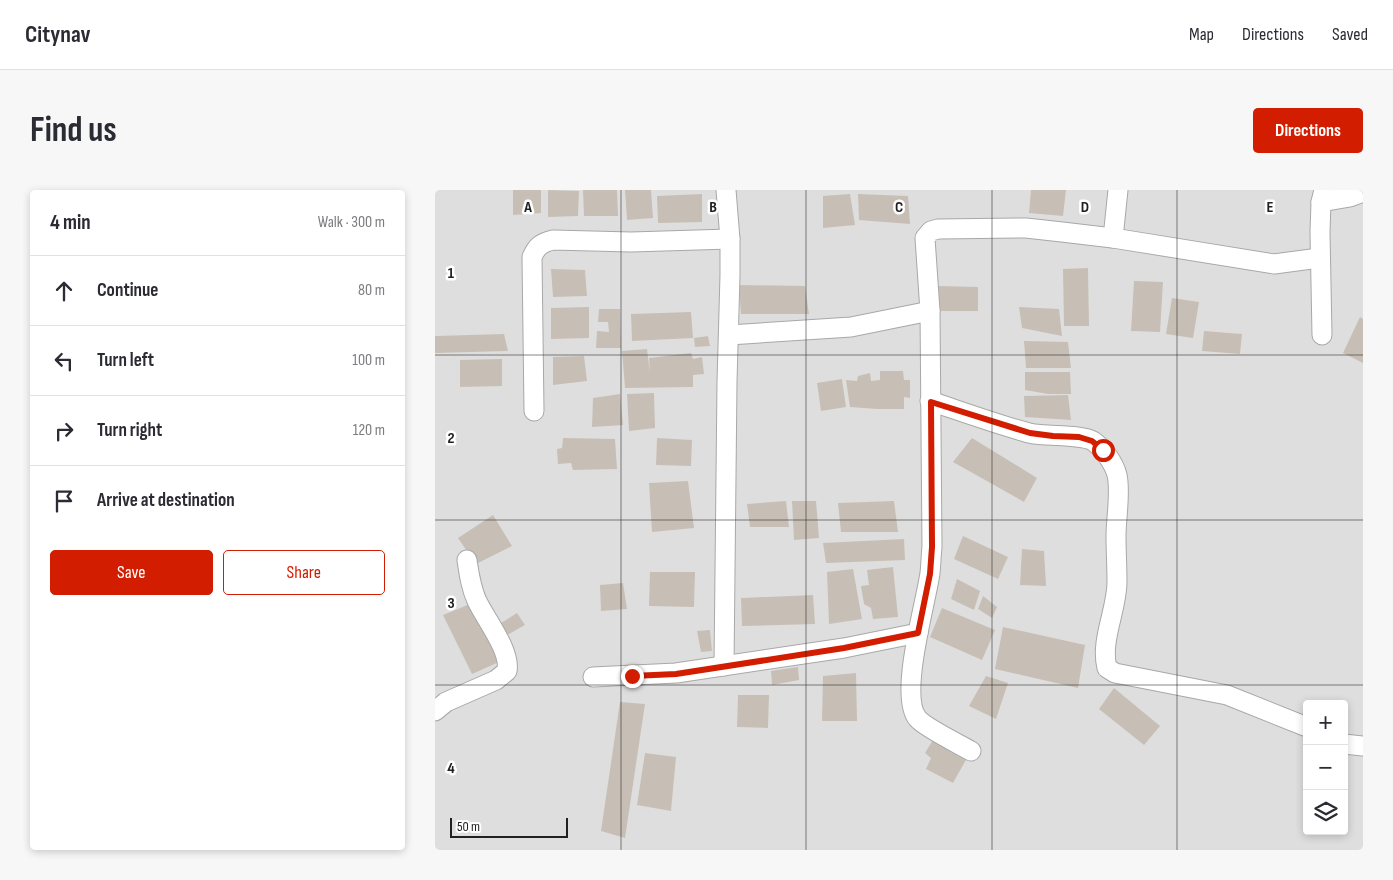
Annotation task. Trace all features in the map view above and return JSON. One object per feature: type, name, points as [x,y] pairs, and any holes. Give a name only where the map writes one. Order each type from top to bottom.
[{"type":"street","points":[[724,666],[730,239],[726,190]]},
{"type":"street","points":[[1113,238],[1118,190]]},
{"type":"street","points":[[1322,335],[1319,258],[1322,196],[1350,197],[1363,192]]},
{"type":"street","points":[[971,750],[919,721],[913,712],[912,678],[918,633],[930,574],[932,547],[930,310],[925,238],[931,231],[938,229],[1026,228],[1113,238],[1265,263],[1289,263],[1319,258]]},
{"type":"street","points":[[534,411],[532,257],[536,248],[543,243],[553,240],[631,242],[730,239]]},
{"type":"street","points":[[729,335],[851,327],[930,310]]},
{"type":"street","points":[[931,402],[1030,433],[1079,437],[1092,441],[1103,450],[1117,475],[1118,486],[1117,584],[1106,646],[1105,659],[1107,668],[1115,673],[1227,695],[1303,725]]},
{"type":"street","points":[[435,711],[446,702],[496,680],[507,671],[508,665],[505,654],[471,586],[467,560]]},
{"type":"street","points":[[593,677],[676,674],[844,648],[918,633]]},
{"type":"street","points":[[1348,744],[1363,746]]},
{"type":"shaded area","points":[[435,190],[1363,190],[1363,850],[435,850]]},
{"type":"building","points":[[513,190],[541,190],[541,213],[513,215]]},
{"type":"building","points":[[548,190],[579,191],[578,216],[548,217]]},
{"type":"building","points":[[583,190],[617,190],[618,216],[584,216]]},
{"type":"building","points":[[625,190],[651,190],[653,218],[627,220]]},
{"type":"building","points":[[1031,190],[1066,190],[1063,216],[1029,213]]},
{"type":"building","points":[[702,194],[702,222],[658,223],[657,196]]},
{"type":"building","points":[[850,194],[855,225],[823,228],[823,196]]},
{"type":"building","points":[[858,194],[908,196],[910,224],[859,220]]},
{"type":"building","points":[[1088,268],[1089,326],[1064,326],[1063,269]]},
{"type":"building","points":[[551,269],[585,270],[587,296],[553,297]]},
{"type":"building","points":[[1134,281],[1163,282],[1160,332],[1131,331]]},
{"type":"building","points":[[739,285],[805,286],[809,314],[741,314]]},
{"type":"building","points":[[937,286],[978,287],[978,311],[936,311]]},
{"type":"building","points":[[1172,298],[1199,302],[1193,338],[1166,334]]},
{"type":"building","points":[[589,307],[589,338],[551,339],[551,308]]},
{"type":"building","points":[[1019,307],[1059,309],[1062,336],[1022,328]]},
{"type":"building","points":[[599,309],[620,309],[621,348],[596,348],[597,331],[609,332],[608,322],[598,322]]},
{"type":"building","points":[[691,312],[693,338],[632,341],[631,314]]},
{"type":"building","points":[[1360,317],[1363,319],[1363,363],[1343,353]]},
{"type":"building","points":[[1204,331],[1242,334],[1240,354],[1202,351]]},
{"type":"building","points":[[504,334],[508,351],[435,353],[435,336]]},
{"type":"building","points":[[708,336],[710,346],[695,347],[694,338]]},
{"type":"building","points":[[1024,341],[1068,342],[1071,368],[1026,368]]},
{"type":"building","points":[[647,349],[650,374],[649,358],[691,353],[693,359],[702,357],[704,374],[693,375],[693,387],[625,388],[622,351]]},
{"type":"building","points":[[584,356],[587,381],[553,385],[553,357]]},
{"type":"building","points":[[502,359],[502,386],[460,387],[460,360]]},
{"type":"building","points":[[880,371],[903,371],[904,380],[910,380],[910,398],[904,397],[904,409],[850,407],[846,380],[857,381],[858,376],[870,373],[871,381],[880,380]]},
{"type":"building","points":[[1025,372],[1070,372],[1071,394],[1048,394],[1025,390]]},
{"type":"building","points":[[842,379],[846,407],[821,411],[817,383]]},
{"type":"building","points":[[654,393],[655,428],[629,431],[627,394]]},
{"type":"building","points":[[620,394],[623,425],[592,427],[593,398]]},
{"type":"building","points":[[1068,395],[1071,420],[1025,417],[1024,396]]},
{"type":"building","points":[[563,438],[615,439],[617,469],[573,470],[571,463],[558,464],[557,449],[562,448]]},
{"type":"building","points":[[657,438],[692,440],[691,466],[656,465]]},
{"type":"building","points":[[972,438],[1037,478],[1024,502],[953,462]]},
{"type":"building","points":[[688,481],[694,528],[652,532],[649,483]]},
{"type":"building","points":[[786,501],[789,527],[750,527],[747,504]]},
{"type":"building","points":[[792,501],[816,501],[819,538],[794,540]]},
{"type":"building","points":[[894,501],[898,532],[841,532],[838,503]]},
{"type":"building","points":[[493,515],[512,546],[476,564],[458,538]]},
{"type":"building","points":[[963,536],[1008,557],[998,579],[954,559]]},
{"type":"building","points":[[904,539],[905,560],[826,563],[823,543]]},
{"type":"building","points":[[1022,549],[1044,551],[1046,586],[1020,585]]},
{"type":"building","points":[[893,567],[898,617],[873,619],[871,608],[864,604],[861,586],[869,585],[867,570]]},
{"type":"building","points":[[853,569],[862,619],[829,624],[827,572]]},
{"type":"building","points":[[650,572],[695,572],[694,607],[649,606]]},
{"type":"building","points":[[957,579],[980,591],[974,610],[951,599]]},
{"type":"building","points":[[623,583],[627,609],[601,611],[600,585]]},
{"type":"building","points":[[813,595],[815,624],[742,626],[741,598]]},
{"type":"building","points":[[983,596],[997,607],[992,618],[978,609]]},
{"type":"building","points":[[470,604],[499,662],[472,674],[443,615]]},
{"type":"building","points":[[942,608],[995,630],[982,660],[930,637]]},
{"type":"building","points":[[517,613],[525,625],[507,635],[501,623]]},
{"type":"building","points":[[1003,627],[1085,645],[1078,688],[995,669]]},
{"type":"building","points":[[710,630],[712,651],[701,652],[697,631]]},
{"type":"building","points":[[798,667],[799,680],[772,685],[771,671]]},
{"type":"building","points":[[856,673],[857,721],[822,721],[823,676]]},
{"type":"building","points":[[986,676],[1008,683],[996,719],[969,706]]},
{"type":"building","points":[[1114,688],[1160,726],[1144,745],[1099,709]]},
{"type":"building","points":[[738,695],[769,695],[768,728],[737,727]]},
{"type":"building","points":[[620,702],[645,704],[625,838],[601,831]]},
{"type":"building","points":[[933,740],[967,758],[953,783],[926,769],[931,758],[925,753]]},
{"type":"building","points":[[645,753],[676,757],[671,811],[637,805]]},
{"type":"route","points":[[632,676],[676,674],[770,660],[918,633],[930,574],[932,547],[931,402],[1030,433],[1079,437],[1092,441],[1103,450]]}]
